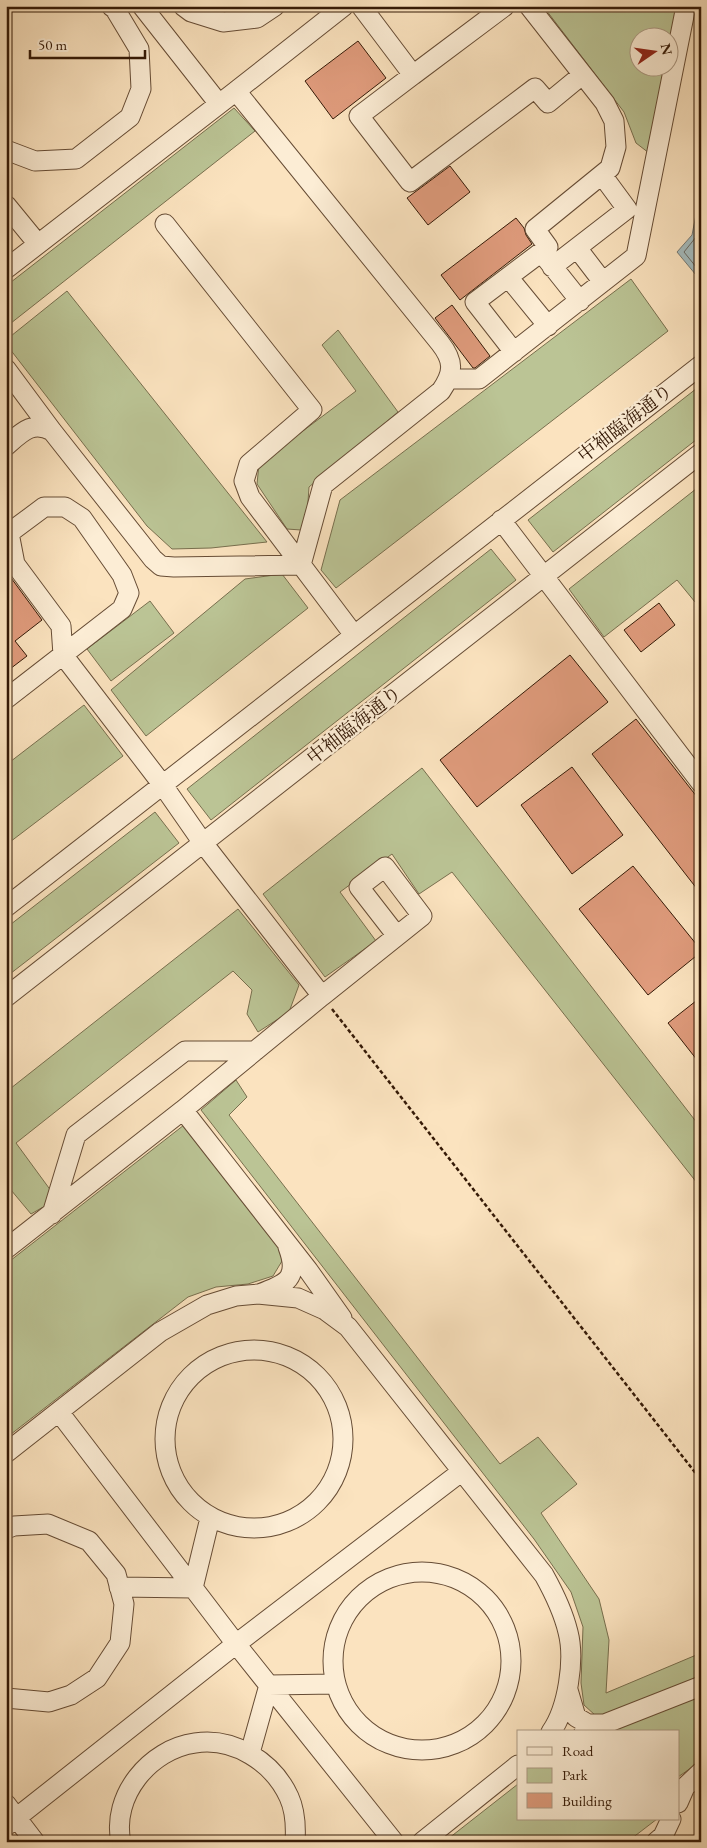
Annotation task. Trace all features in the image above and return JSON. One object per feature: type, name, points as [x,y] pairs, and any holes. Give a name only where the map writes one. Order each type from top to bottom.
[{"type":"street","points":[[6,150],[35,162],[76,159],[130,117],[141,89],[140,49],[116,9],[111,6]]},
{"type":"street","points":[[142,6],[219,104]]},
{"type":"street","points":[[183,6],[191,12],[223,22],[257,18],[274,6]]},
{"type":"street","points":[[6,269],[344,6]]},
{"type":"street","points":[[361,6],[413,75]]},
{"type":"street","points":[[505,6],[359,116],[410,182],[534,88],[548,103],[582,75]]},
{"type":"street","points":[[529,6],[605,103],[614,121],[616,147],[610,168],[535,229],[548,247],[547,260],[580,301]]},
{"type":"street","points":[[450,379],[479,379],[636,256],[686,6]]},
{"type":"street","points":[[236,90],[447,352],[451,364],[450,379],[441,391],[323,485],[301,565]]},
{"type":"street","points":[[514,352],[475,302],[508,277],[577,248],[627,209],[602,175]]},
{"type":"street","points":[[6,205],[38,244]]},
{"type":"street","points":[[165,224],[312,410],[249,464],[244,481],[250,497],[354,635]]},
{"type":"street","points":[[577,248],[603,282]]},
{"type":"street","points":[[508,277],[548,326]]},
{"type":"street","name":"中袖臨海通り","points":[[6,906],[701,365]]},
{"type":"street","points":[[6,369],[152,560],[161,566],[301,565]]},
{"type":"street","points":[[6,446],[27,430],[36,426],[42,426],[52,431]]},
{"type":"street","name":"中袖臨海通り","points":[[6,997],[701,453]]},
{"type":"street","points":[[6,699],[62,655],[122,609],[129,593],[122,574],[82,518],[65,507],[44,507],[7,532],[9,556],[61,626],[62,655],[162,784],[203,843],[322,996]]},
{"type":"street","points":[[501,520],[701,784]]},
{"type":"street","points":[[6,1249],[183,1110],[397,936]]},
{"type":"street","points":[[52,1214],[76,1134],[185,1051],[255,1051]]},
{"type":"street","points":[[183,1110],[287,1244],[348,1327],[544,1575],[558,1603],[569,1633],[570,1666],[567,1699],[552,1730]]},
{"type":"street","points":[[258,1294],[286,1282],[293,1272],[293,1260],[287,1244]]},
{"type":"street","points":[[6,1453],[160,1332],[208,1306],[236,1296],[258,1294],[298,1298],[325,1310],[348,1327]]},
{"type":"street","points":[[244,1349],[266,1349],[296,1359],[329,1390],[341,1419],[343,1453],[332,1482],[314,1505],[277,1526],[246,1528],[210,1518],[186,1498],[170,1472],[164,1441],[172,1401],[189,1375],[214,1357],[244,1349]]},
{"type":"street","points":[[60,1412],[236,1644],[394,1842]]},
{"type":"street","points":[[36,1842],[10,1816],[461,1472]]},
{"type":"street","points":[[193,1588],[210,1518]]},
{"type":"street","points":[[6,1529],[14,1526],[48,1524],[89,1541],[116,1574],[124,1604],[120,1643],[97,1678],[71,1696],[50,1702],[6,1698]]},
{"type":"street","points":[[406,1572],[437,1572],[455,1576],[482,1593],[497,1610],[510,1639],[513,1657],[503,1702],[477,1733],[434,1751],[390,1746],[354,1720],[338,1693],[336,1684],[332,1672],[334,1641],[344,1615],[367,1589],[406,1572]]},
{"type":"street","points":[[120,1587],[193,1588]]},
{"type":"street","points":[[269,1685],[336,1684]]},
{"type":"street","points":[[250,1753],[269,1685]]},
{"type":"street","points":[[589,1730],[701,1686]]},
{"type":"street","points":[[568,1689],[576,1717],[588,1724],[604,1724]]},
{"type":"street","points":[[121,1842],[118,1829],[124,1799],[131,1785],[152,1762],[166,1752],[195,1743],[221,1743],[250,1753],[270,1769],[289,1797],[296,1827],[295,1842]]},
{"type":"street","points":[[422,1842],[517,1766]]},
{"type":"street","points":[[680,1798],[685,1787],[701,1772]]},
{"type":"street","points":[[656,1842],[663,1836],[671,1820]]},
{"type":"path","points":[[322,996],[701,1480]]},
{"type":"green space","points":[[543,6],[679,6],[675,28],[630,28],[630,78],[665,78],[649,153],[636,143],[624,112]]},
{"type":"green space","points":[[234,108],[255,131],[6,327],[6,286]]},
{"type":"green space","points":[[631,279],[668,331],[336,588],[321,570],[340,500]]},
{"type":"green space","points":[[67,291],[267,542],[211,548],[172,549],[147,526],[6,344],[6,340]]},
{"type":"green space","points":[[338,330],[398,412],[309,487],[307,517],[301,530],[287,529],[257,484],[259,464],[356,391],[322,345]]},
{"type":"green space","points":[[701,385],[701,436],[553,552],[528,520]]},
{"type":"green space","points":[[701,485],[701,598],[695,602],[677,580],[604,637],[569,589]]},
{"type":"green space","points":[[491,549],[516,580],[211,820],[187,789]]},
{"type":"green space","points":[[282,574],[308,608],[146,736],[111,690],[245,579]]},
{"type":"green space","points":[[150,601],[174,633],[111,681],[87,649]]},
{"type":"green space","points":[[84,705],[123,756],[6,845],[6,765]]},
{"type":"green space","points":[[422,768],[701,1128],[701,1188],[452,872],[419,894],[392,854],[340,892],[376,941],[325,977],[263,894]]},
{"type":"green space","points":[[155,812],[179,843],[6,977],[6,928]]},
{"type":"green space","points":[[238,909],[299,985],[289,1012],[258,1032],[247,1014],[252,990],[233,971],[16,1143],[57,1199],[31,1214],[6,1184],[6,1092]]},
{"type":"green space","points":[[236,1080],[247,1097],[229,1115],[500,1464],[538,1437],[577,1484],[541,1513],[599,1599],[609,1640],[606,1693],[701,1653],[701,1681],[613,1714],[596,1716],[584,1705],[581,1683],[583,1627],[571,1592],[534,1539],[201,1110]]},
{"type":"green space","points":[[184,1125],[285,1256],[273,1276],[248,1284],[216,1287],[188,1297],[6,1438],[6,1264]]},
{"type":"green space","points":[[701,1693],[701,1761],[680,1776],[680,1730],[612,1730]]},
{"type":"green space","points":[[517,1785],[517,1820],[656,1820],[627,1842],[444,1842]]},
{"type":"water","points":[[701,189],[701,281],[677,252],[692,235]]},
{"type":"building","points":[[358,41],[386,78],[333,119],[305,81]]},
{"type":"building","points":[[450,166],[470,192],[428,225],[407,198]]},
{"type":"building","points":[[516,218],[524,228],[532,244],[460,300],[441,275]]},
{"type":"building","points":[[452,305],[490,356],[475,368],[473,368],[435,318]]},
{"type":"building","points":[[6,571],[42,620],[15,641],[27,656],[6,672]]},
{"type":"building","points":[[659,603],[675,625],[641,652],[624,630]]},
{"type":"building","points":[[570,655],[608,702],[477,807],[440,760]]},
{"type":"building","points":[[636,719],[701,802],[701,894],[592,754]]},
{"type":"building","points":[[572,767],[623,835],[572,874],[521,805]]},
{"type":"building","points":[[633,866],[701,950],[701,952],[648,995],[579,909]]},
{"type":"building","points":[[701,997],[701,1065],[668,1023]]}]
